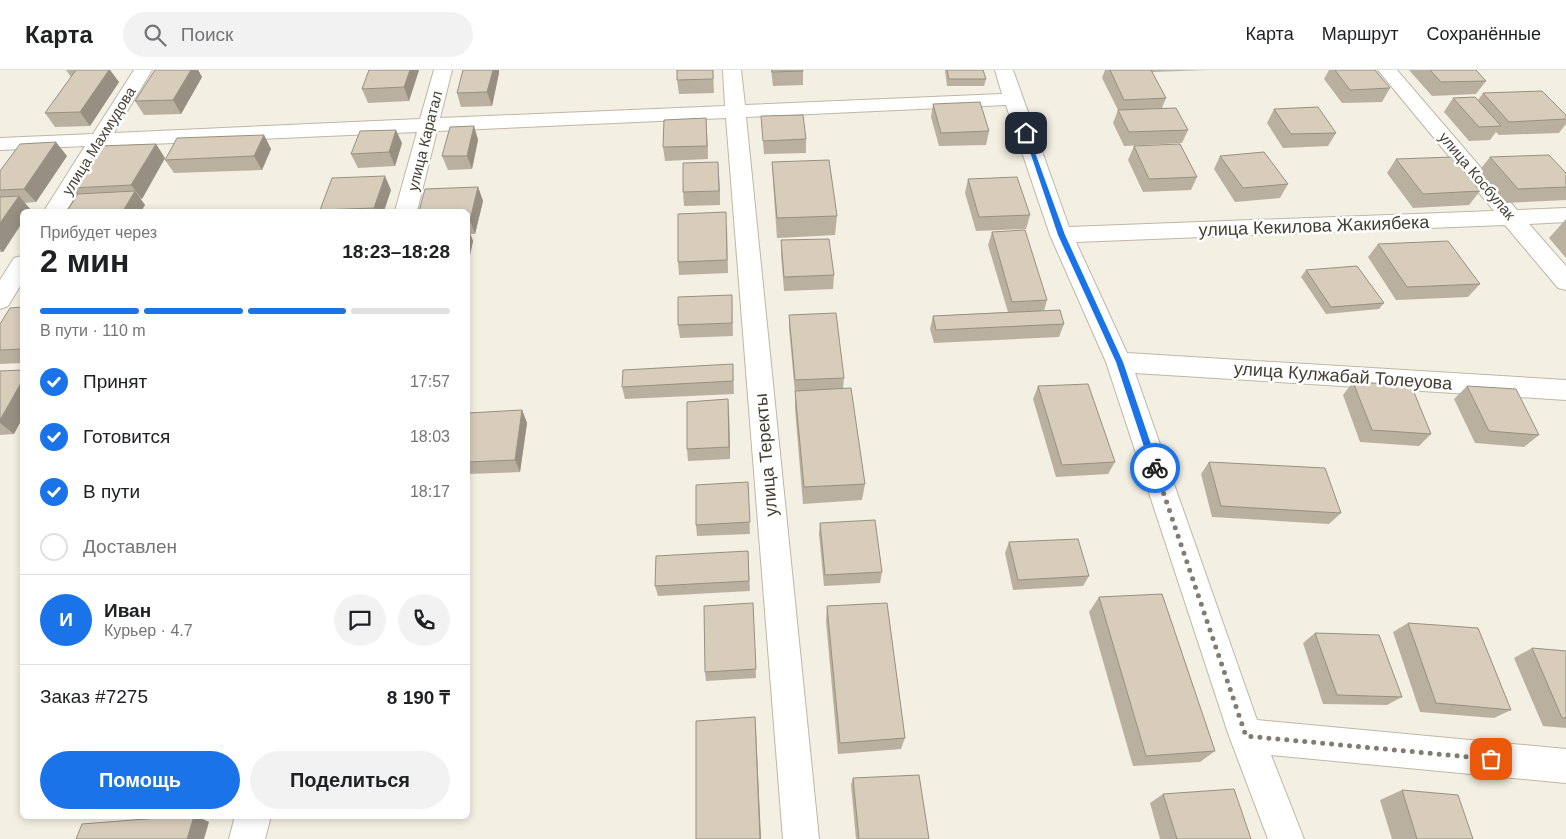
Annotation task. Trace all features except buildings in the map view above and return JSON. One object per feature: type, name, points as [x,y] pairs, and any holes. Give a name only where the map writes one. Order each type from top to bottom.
[{"type":"street","name":"улица Махмудова","points":[[56,209],[143,70]]},
{"type":"street","name":"улица Каратал","points":[[407,209],[443,70]]},
{"type":"street","name":"улица Теректы","points":[[732,70],[801,839]]},
{"type":"street","points":[[1004,70],[1061,235],[1120,362],[1246,736],[1286,839]]},
{"type":"street","name":"улица Косбулак","points":[[1387,70],[1566,282]]},
{"type":"street","points":[[0,144],[1014,99]]},
{"type":"street","name":"улица Кекилова Жакиябека","points":[[1061,235],[1566,215]]},
{"type":"street","points":[[0,300],[20,267]]},
{"type":"street","name":"улица Кулжабай Толеуова","points":[[1120,362],[1566,390]]},
{"type":"street","points":[[1246,736],[1566,766]]},
{"type":"street","points":[[247,839],[252,819]]},
{"type":"way so far","points":[[1155,468],[1246,736],[1491,759]]},
{"type":"route","points":[[1026,133],[1061,235],[1120,362],[1155,468]]}]
